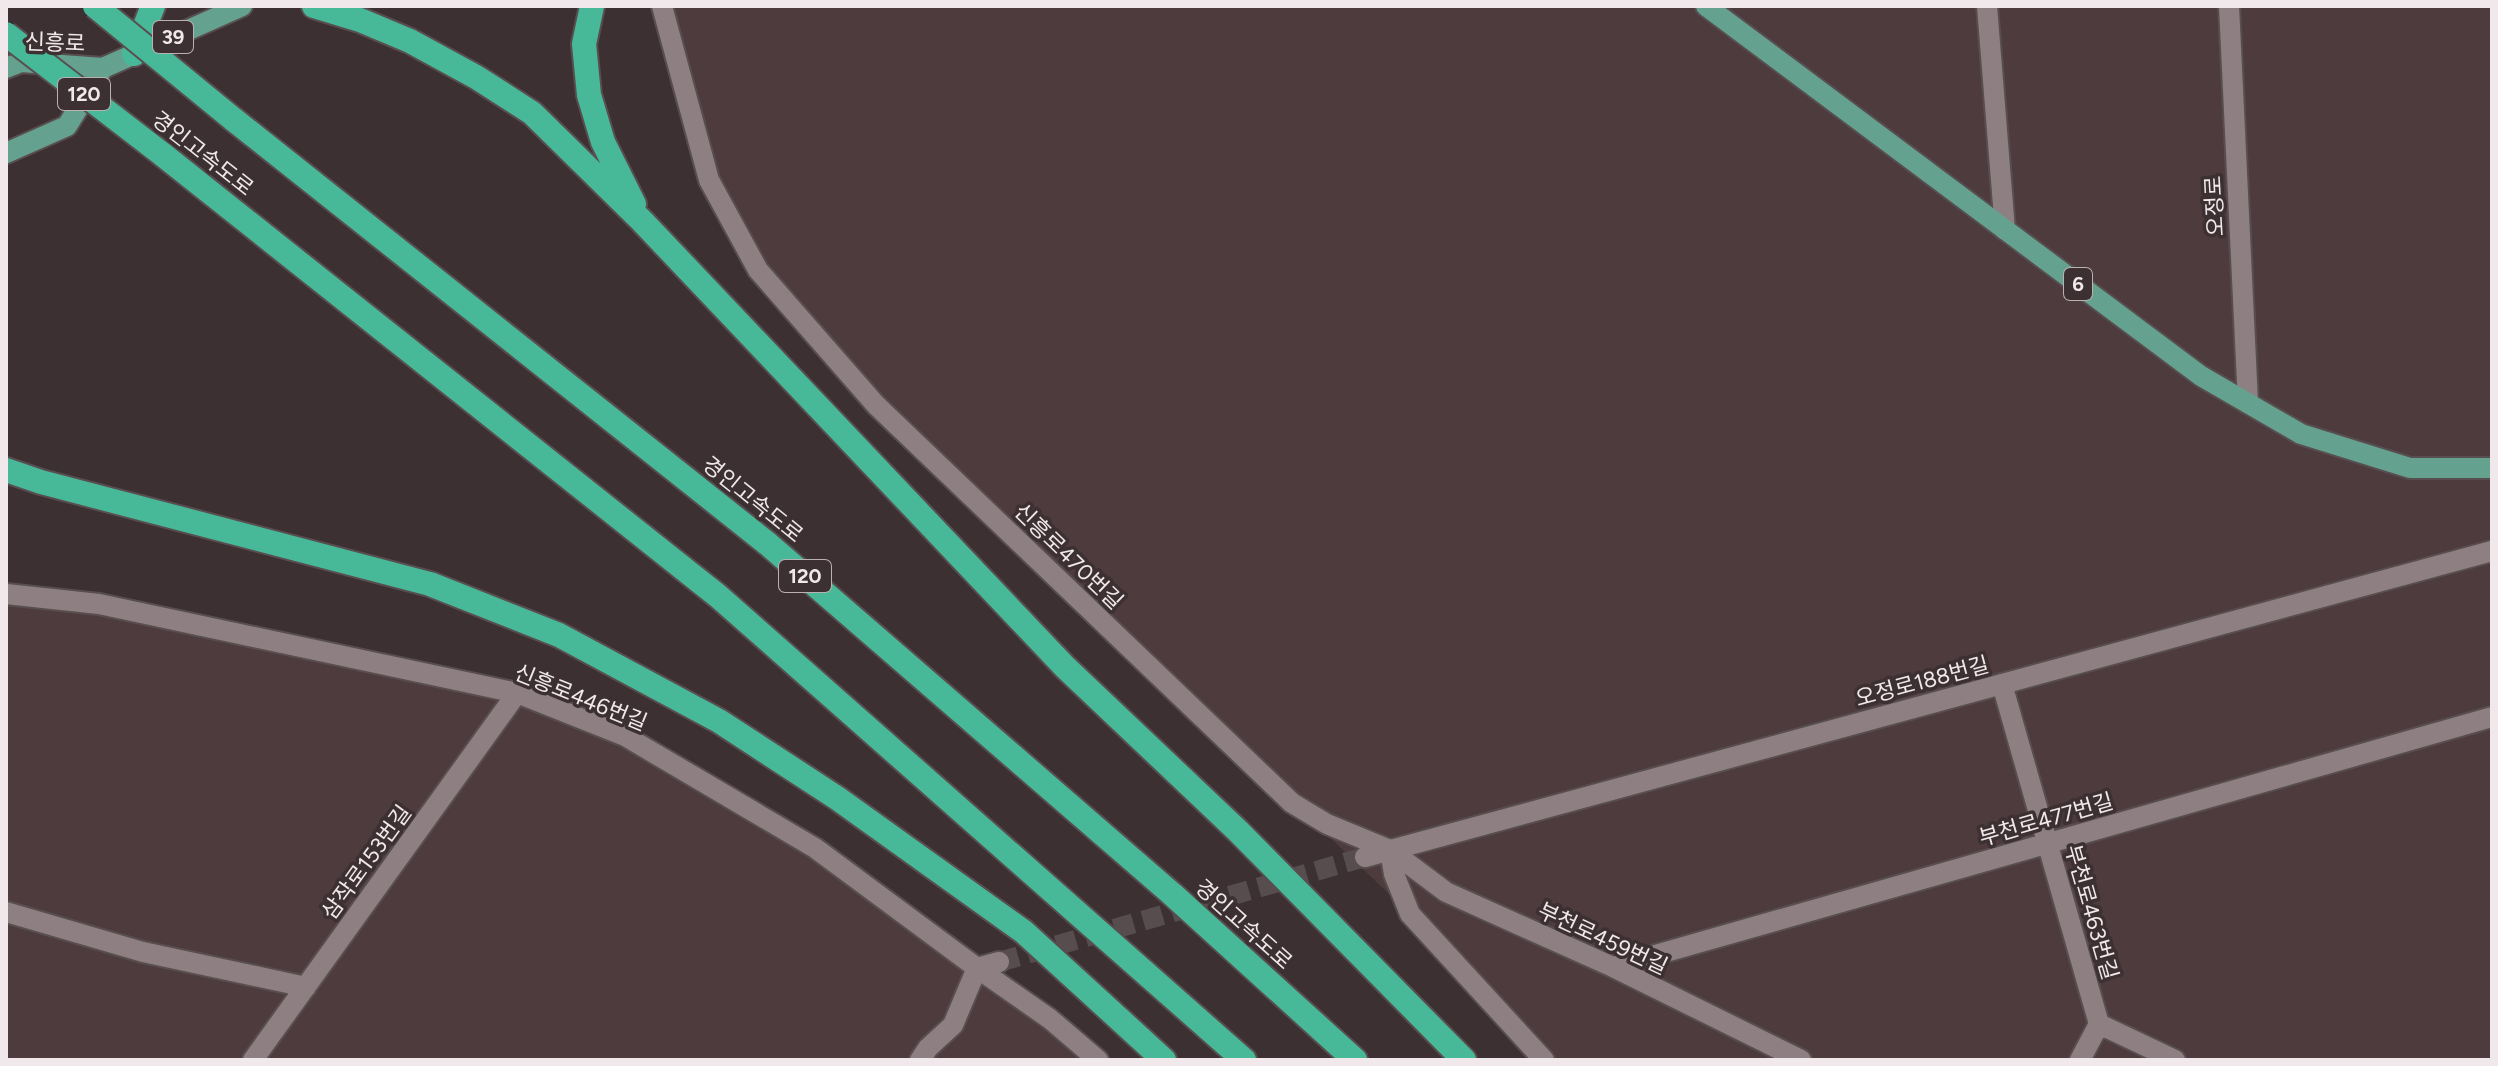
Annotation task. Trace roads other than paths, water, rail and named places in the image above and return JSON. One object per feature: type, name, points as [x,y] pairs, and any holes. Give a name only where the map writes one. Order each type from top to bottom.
[{"type":"highway","name":"경인고속도로","points":[[95,6],[768,544],[1172,894],[1355,1060]]},
{"type":"highway","points":[[134,54],[153,6]]},
{"type":"highway","points":[[314,6],[360,20],[410,41],[476,77],[532,113],[642,221],[1065,667],[1238,831],[1464,1060]]},
{"type":"highway","points":[[592,6],[584,44],[589,95],[603,142],[642,221]]},
{"type":"highway","name":"경인고속도로","points":[[6,34],[162,154],[718,596],[1244,1060]]},
{"type":"highway","points":[[6,470],[71,490],[430,584],[559,635],[719,721],[837,798],[1024,932],[1164,1060]]},
{"type":"main road","name":"신흥로","points":[[6,68],[21,62],[103,68],[242,6]]},
{"type":"main road","name":"6","points":[[1706,6],[2201,376],[2301,434],[2410,468],[2492,468]]},
{"type":"main road","name":"신흥로","points":[[6,153],[67,126],[103,68]]},
{"type":"street","name":"신흥로470번길","points":[[662,6],[709,180],[758,270],[876,405],[1292,803],[1327,824],[1390,850]]},
{"type":"street","points":[[1987,6],[2005,230]]},
{"type":"street","name":"오정로","points":[[2229,6],[2248,403]]},
{"type":"street","name":"오정로188번길","points":[[1365,857],[2492,551]]},
{"type":"street","name":"신흥로446번길","points":[[6,594],[99,604],[517,693],[625,736],[815,848],[1050,1019],[1098,1060]]},
{"type":"street","name":"부천로463번길","points":[[2002,684],[2099,1024]]},
{"type":"street","name":"삼작로153번길","points":[[253,1060],[517,693]]},
{"type":"street","name":"부천로477번길","points":[[1613,967],[2492,717]]},
{"type":"street","name":"부천로459번길","points":[[1390,850],[1446,892],[1613,967],[1801,1060]]},
{"type":"street","points":[[1390,850],[1394,874],[1410,914],[1544,1060]]},
{"type":"street","points":[[6,912],[143,952],[306,987]]},
{"type":"street","points":[[920,1060],[928,1048],[953,1025],[977,968],[999,962]]},
{"type":"street","points":[[2080,1060],[2099,1024],[2175,1060]]},
{"type":"tunnel","points":[[999,962],[1365,857]]}]
